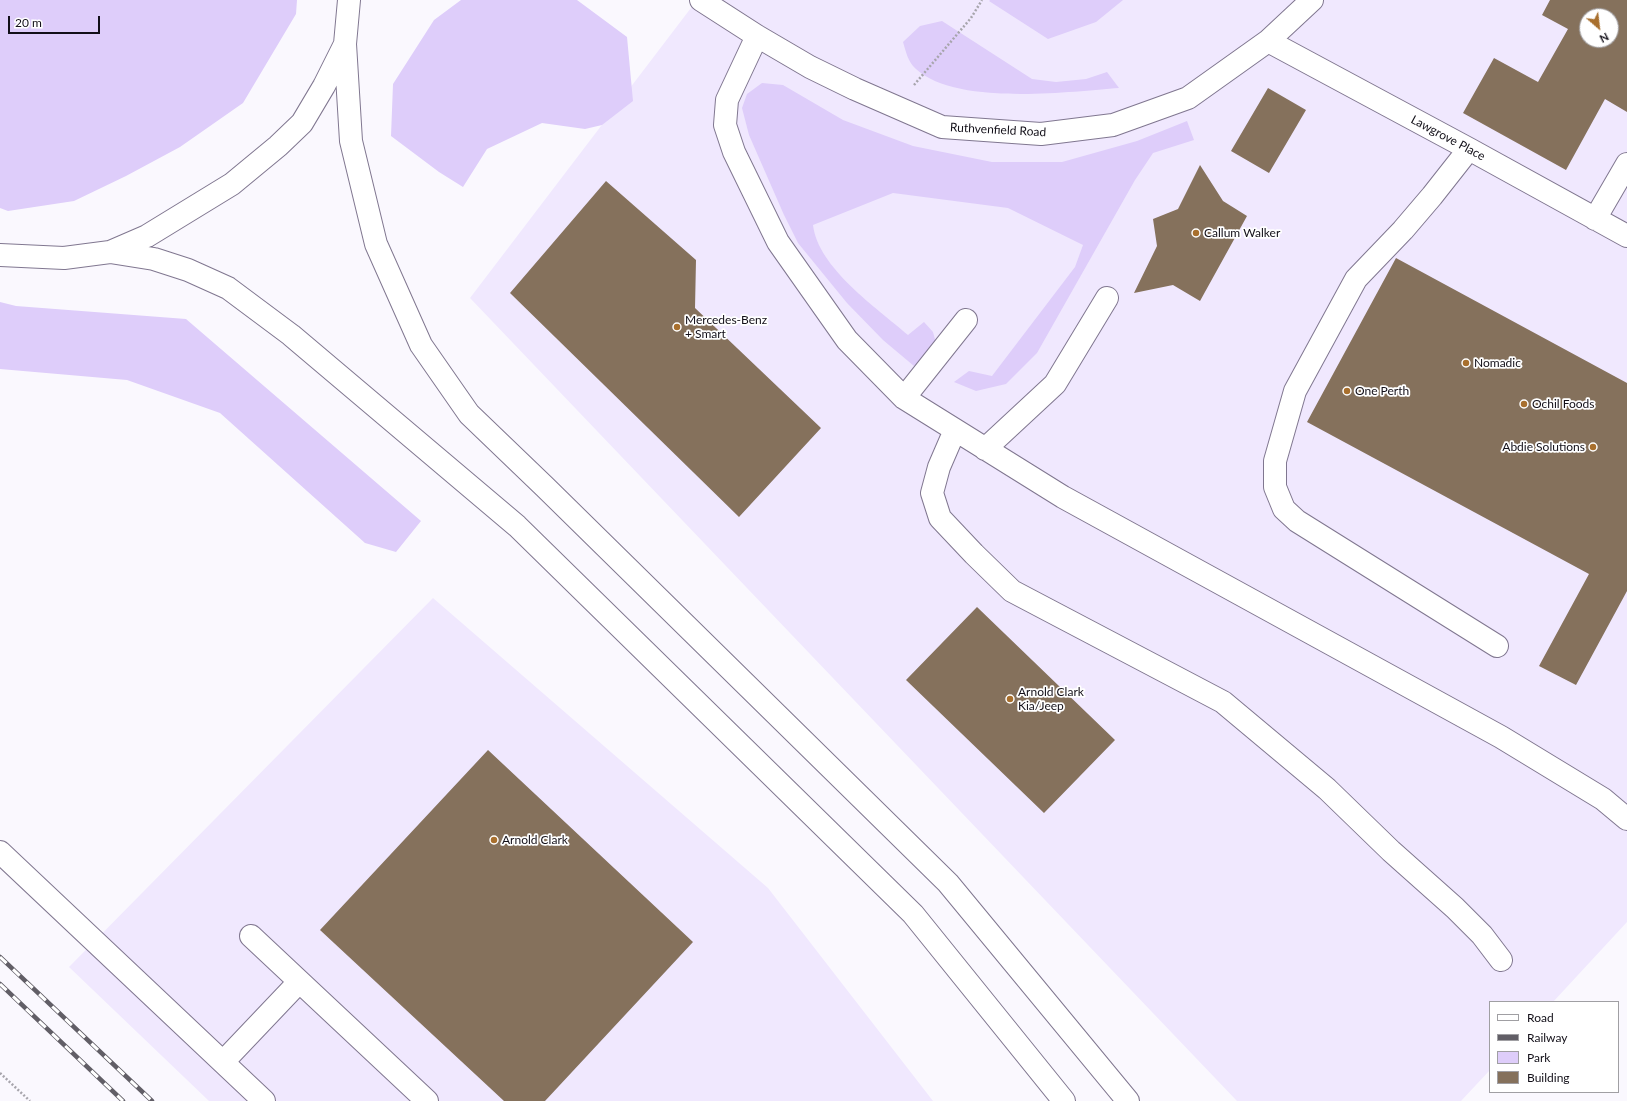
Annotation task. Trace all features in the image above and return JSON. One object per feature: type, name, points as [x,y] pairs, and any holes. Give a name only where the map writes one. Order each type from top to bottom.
[{"type":"main road","points":[[349,0],[344,44],[351,141],[376,244],[421,345],[469,414],[562,503],[948,883],[1128,1101]]},
{"type":"main road","name":"Ruthvenfield Road","points":[[701,0],[757,36],[810,67],[855,89],[942,127],[1041,134],[1113,125],[1188,98],[1268,41],[1312,0]]},
{"type":"main road","points":[[757,36],[727,100],[725,125],[734,152],[778,242],[847,340],[904,398],[1063,497],[1501,737],[1602,799],[1627,819]]},
{"type":"main road","name":"Lawgrove Place","points":[[1268,41],[1627,236]]},
{"type":"main road","points":[[0,255],[7,257],[64,258],[110,252],[147,236],[181,216],[232,184],[278,146],[302,123],[324,86],[344,44]]},
{"type":"main road","points":[[1469,149],[1403,230],[1356,279],[1295,391],[1275,461],[1275,487],[1284,510],[1297,521],[1496,646]]},
{"type":"main road","points":[[1595,218],[1627,164]]},
{"type":"main road","points":[[110,252],[154,259],[188,270],[228,288],[292,335],[517,526],[913,914],[1064,1101]]},
{"type":"main road","points":[[985,449],[1046,394],[1055,384],[1107,298]]},
{"type":"main road","points":[[904,398],[966,320]]},
{"type":"main road","points":[[955,430],[939,467],[932,493],[940,518],[1012,591],[1223,702],[1327,789],[1391,851],[1455,908],[1482,936],[1502,960]]},
{"type":"main road","points":[[0,852],[264,1101]]},
{"type":"main road","points":[[251,936],[427,1101]]},
{"type":"main road","points":[[223,1062],[299,982]]},
{"type":"path","points":[[895,106],[971,18],[982,0]]},
{"type":"path","points":[[0,1073],[30,1101]]},
{"type":"shaded area","points":[[697,0],[1627,0],[1627,922],[1554,1001],[1489,1001],[1489,1071],[1461,1101],[1237,1101],[470,298]]},
{"type":"shaded area","points":[[433,598],[768,888],[933,1101],[209,1101],[69,967]]},
{"type":"green space","points":[[0,0],[297,0],[296,14],[243,103],[180,147],[126,176],[74,201],[8,211],[0,208]]},
{"type":"green space","points":[[461,0],[577,0],[627,37],[633,101],[602,125],[585,129],[542,123],[487,149],[463,187],[439,172],[391,136],[393,84],[434,20]]},
{"type":"green space","points":[[1123,0],[1096,22],[1048,39],[989,1]]},
{"type":"green space","points":[[942,21],[1032,79],[1056,82],[1086,79],[1107,72],[1119,88],[1043,94],[1013,94],[957,88],[934,81],[913,66],[903,42],[920,26]]},
{"type":"green space","points":[[762,83],[783,85],[843,120],[913,146],[992,162],[1062,162],[1137,141],[1187,121],[1194,140],[1153,153],[1135,180],[1037,353],[1006,384],[976,391],[954,382],[969,371],[992,376],[1075,267],[1083,245],[1008,208],[893,193],[813,225],[817,241],[826,257],[837,272],[866,300],[908,335],[924,322],[933,332],[936,343],[914,366],[883,340],[847,303],[798,243],[749,135],[742,108],[747,94]]},
{"type":"green space","points":[[0,302],[16,306],[186,319],[421,521],[396,552],[365,543],[220,413],[127,380],[0,369]]},
{"type":"building","points":[[1550,0],[1627,0],[1627,112],[1605,99],[1566,170],[1463,113],[1494,58],[1538,82],[1568,29],[1542,15]]},
{"type":"building","points":[[1268,88],[1306,110],[1269,173],[1231,151]]},
{"type":"building","name":"Callum Walker","points":[[1200,165],[1223,201],[1247,216],[1200,301],[1173,285],[1134,293],[1157,246],[1153,219],[1178,209]]},
{"type":"building","points":[[606,181],[696,260],[695,308],[821,428],[739,517],[510,293]]},
{"type":"building","points":[[1396,258],[1627,383],[1627,591],[1576,685],[1539,666],[1589,574],[1307,422]]},
{"type":"building","points":[[977,607],[1115,740],[1044,813],[906,680]]},
{"type":"building","name":"Arnold Clark","points":[[488,750],[693,942],[545,1101],[504,1101],[320,930]]},
{"type":"railway","points":[[0,957],[152,1101]]},
{"type":"railway","points":[[0,984],[123,1101]]},
{"type":"place","name":"Callum Walker","points":[[1196,233]]},
{"type":"place","name":"Mercedes-Benz + Smart","points":[[677,327]]},
{"type":"place","name":"Nomadic","points":[[1466,363]]},
{"type":"place","name":"One Perth","points":[[1347,391]]},
{"type":"place","name":"Ochil Foods","points":[[1524,404]]},
{"type":"place","name":"Abdie Solutions","points":[[1593,447]]},
{"type":"place","name":"Arnold Clark Kia/Jeep","points":[[1010,699]]},
{"type":"place","name":"Arnold Clark","points":[[494,840]]}]
